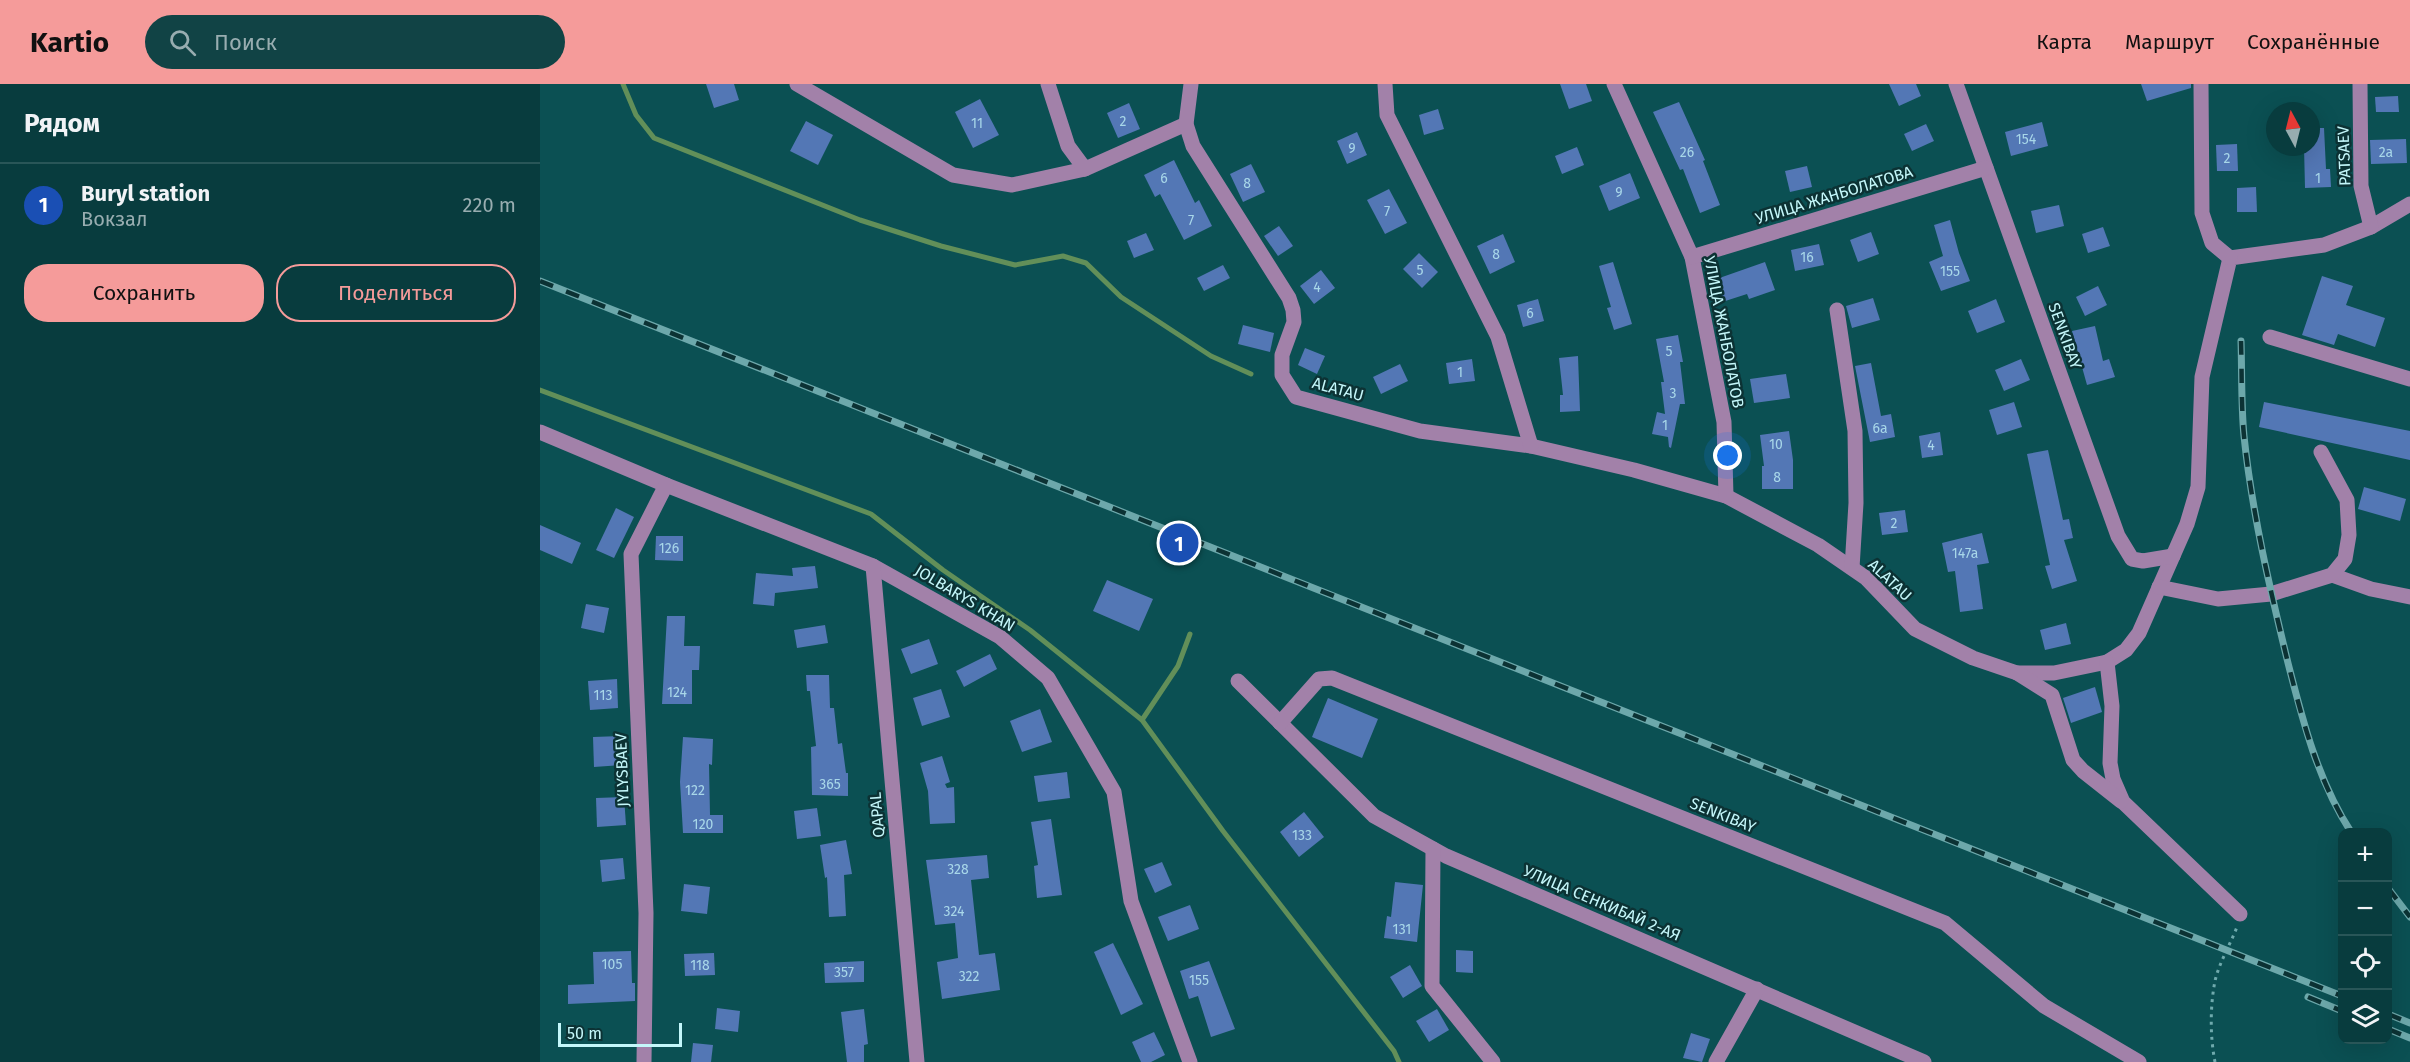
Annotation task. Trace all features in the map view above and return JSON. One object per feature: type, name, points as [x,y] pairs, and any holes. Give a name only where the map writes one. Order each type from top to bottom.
[{"type":"street","points":[[797,84],[953,175],[1012,185],[1085,169],[1186,124],[1191,84]]},
{"type":"street","points":[[1048,84],[1068,146],[1085,169]]},
{"type":"street","points":[[1385,84],[1387,114],[1498,337],[1531,446]]},
{"type":"street","name":"УЛИЦА ЖАНБОЛАТОВ","points":[[1614,84],[1692,256],[1724,422],[1726,496]]},
{"type":"street","name":"SENKIBAY","points":[[1956,84],[2118,536],[2132,559],[2143,561],[2173,556]]},
{"type":"street","points":[[2201,84],[2202,213],[2212,243],[2230,258],[2324,245],[2371,226],[2410,204]]},
{"type":"street","name":"PATSAEV","points":[[2360,84],[2361,186],[2371,226]]},
{"type":"street","name":"ALATAU","points":[[1186,124],[1193,146],[1289,298],[1294,322],[1282,355],[1282,375],[1296,397],[1420,431],[1531,446],[1634,470],[1726,496],[1818,545],[1852,568],[1866,578],[1915,629],[1973,658],[2017,673],[2054,673],[2107,662],[2126,650],[2139,633],[2187,524],[2198,487],[2202,377],[2230,258]]},
{"type":"street","name":"УЛИЦА ЖАНБОЛАТОВА","points":[[1692,256],[1986,168]]},
{"type":"street","points":[[1837,310],[1855,431],[1856,502],[1852,568]]},
{"type":"street","points":[[2270,337],[2410,380]]},
{"type":"street","name":"JOLBARYS KHAN","points":[[540,432],[666,485],[873,566],[1000,637],[1048,678],[1114,792],[1131,901],[1190,1062]]},
{"type":"street","points":[[2159,587],[2218,599],[2271,594],[2332,575],[2345,559],[2349,535],[2347,500],[2321,452]]},
{"type":"street","name":"JYLYSBAEV","points":[[644,1062],[646,913],[631,554],[666,485]]},
{"type":"street","name":"QAPAL","points":[[873,566],[917,1062]]},
{"type":"street","points":[[2332,575],[2371,589],[2410,597]]},
{"type":"street","points":[[2107,662],[2112,706],[2110,763],[2113,779],[2122,802]]},
{"type":"street","points":[[2017,673],[2052,695],[2073,760],[2083,771],[2122,802],[2240,914]]},
{"type":"street","name":"SENKIBAY","points":[[1280,723],[1319,679],[1332,678],[1945,923],[2044,1006],[2115,1056],[2139,1062]]},
{"type":"street","name":"УЛИЦА СЕНКИБАЙ 2-АЯ","points":[[1238,681],[1374,816],[1433,849],[1757,989],[1904,1058],[1924,1062]]},
{"type":"street","points":[[1433,849],[1432,986],[1493,1062]]},
{"type":"street","points":[[1716,1062],[1757,989]]},
{"type":"path","points":[[2215,1062],[2212,1049],[2212,1000],[2216,979],[2240,914]]},
{"type":"building","points":[[706,84],[734,84],[739,100],[714,108]]},
{"type":"building","points":[[1560,84],[1586,84],[1592,101],[1569,109]]},
{"type":"building","points":[[1889,84],[1916,84],[1921,96],[1899,106]]},
{"type":"building","points":[[2141,84],[2191,84],[2191,88],[2147,101]]},
{"type":"building","points":[[2398,96],[2399,112],[2376,112],[2375,97]]},
{"type":"building","points":[[980,99],[999,135],[973,148],[955,112]]},
{"type":"building","points":[[1679,102],[1705,160],[1703,161],[1720,205],[1700,213],[1683,169],[1680,170],[1653,112]]},
{"type":"building","points":[[1129,103],[1140,129],[1118,138],[1107,113]]},
{"type":"building","points":[[1438,109],[1444,129],[1424,135],[1419,115]]},
{"type":"building","points":[[806,121],[833,135],[818,165],[790,151]]},
{"type":"building","points":[[2042,122],[2048,146],[2011,156],[2005,132]]},
{"type":"building","points":[[1926,124],[1934,141],[1912,151],[1904,134]]},
{"type":"building","points":[[2320,128],[2324,128],[2326,169],[2330,169],[2331,187],[2305,188],[2304,156],[2320,156]]},
{"type":"building","points":[[1357,132],[1367,155],[1347,164],[1337,141]]},
{"type":"building","points":[[2406,139],[2407,163],[2371,164],[2370,140]]},
{"type":"building","points":[[2237,144],[2238,171],[2217,171],[2216,145]]},
{"type":"building","points":[[1577,147],[1584,165],[1562,174],[1555,156]]},
{"type":"building","points":[[1174,160],[1195,203],[1199,200],[1212,226],[1184,240],[1160,194],[1155,197],[1144,175]]},
{"type":"building","points":[[1251,164],[1265,192],[1243,202],[1230,174]]},
{"type":"building","points":[[1807,166],[1812,187],[1790,192],[1785,171]]},
{"type":"building","points":[[1630,173],[1640,198],[1609,211],[1599,186]]},
{"type":"building","points":[[2256,187],[2257,212],[2237,212],[2237,188]]},
{"type":"building","points":[[1389,189],[1407,223],[1385,234],[1367,200]]},
{"type":"building","points":[[2059,205],[2064,226],[2036,233],[2031,211]]},
{"type":"building","points":[[1950,220],[1970,281],[1941,291],[1929,262],[1943,256],[1934,225]]},
{"type":"building","points":[[1279,226],[1293,246],[1278,256],[1264,236]]},
{"type":"building","points":[[2103,227],[2110,246],[2088,253],[2082,234]]},
{"type":"building","points":[[1871,232],[1879,254],[1858,262],[1850,240]]},
{"type":"building","points":[[1146,233],[1154,250],[1134,258],[1127,241]]},
{"type":"building","points":[[1503,234],[1515,262],[1490,274],[1477,246]]},
{"type":"building","points":[[1819,244],[1824,265],[1795,271],[1791,250]]},
{"type":"building","points":[[1419,253],[1438,272],[1422,288],[1403,269]]},
{"type":"building","points":[[1613,262],[1632,324],[1614,330],[1607,308],[1611,307],[1599,266]]},
{"type":"building","points":[[1765,262],[1775,290],[1749,299],[1747,294],[1716,304],[1708,282]]},
{"type":"building","points":[[1223,265],[1230,278],[1204,291],[1197,278]]},
{"type":"building","points":[[1321,270],[1335,288],[1314,304],[1300,286]]},
{"type":"building","points":[[2322,276],[2353,286],[2346,305],[2385,318],[2375,347],[2338,334],[2334,345],[2302,335]]},
{"type":"building","points":[[2098,286],[2107,305],[2085,316],[2076,297]]},
{"type":"building","points":[[1873,298],[1880,320],[1852,328],[1846,306]]},
{"type":"building","points":[[1538,299],[1544,321],[1523,327],[1517,305]]},
{"type":"building","points":[[1996,299],[2005,322],[1977,333],[1968,311]]},
{"type":"building","points":[[1243,325],[1274,333],[1270,352],[1238,344]]},
{"type":"building","points":[[2095,326],[2103,361],[2109,359],[2115,377],[2087,385],[2072,331]]},
{"type":"building","points":[[1678,335],[1683,362],[1680,362],[1685,404],[1680,404],[1671,448],[1668,437],[1652,434],[1657,412],[1665,414],[1661,382],[1664,382],[1656,339]]},
{"type":"building","points":[[1305,348],[1325,356],[1317,374],[1298,365]]},
{"type":"building","points":[[1578,356],[1580,411],[1560,412],[1560,395],[1563,395],[1559,358]]},
{"type":"building","points":[[1472,359],[1475,381],[1449,384],[1446,363]]},
{"type":"building","points":[[2021,359],[2030,380],[2004,391],[1995,370]]},
{"type":"building","points":[[1871,363],[1881,416],[1891,414],[1895,437],[1870,442],[1855,366]]},
{"type":"building","points":[[1400,364],[1408,381],[1381,394],[1373,377]]},
{"type":"building","points":[[1786,374],[1790,398],[1754,403],[1750,379]]},
{"type":"building","points":[[2014,402],[2022,427],[1997,435],[1989,410]]},
{"type":"building","points":[[2264,402],[2410,431],[2410,460],[2259,427]]},
{"type":"building","points":[[1789,431],[1793,460],[1793,489],[1762,489],[1762,466],[1764,466],[1760,435]]},
{"type":"building","points":[[1940,432],[1943,455],[1922,458],[1919,436]]},
{"type":"building","points":[[2048,450],[2063,520],[2069,519],[2073,538],[2064,540],[2077,581],[2052,589],[2045,566],[2050,565],[2027,454]]},
{"type":"building","points":[[2364,487],[2406,499],[2400,521],[2358,509]]},
{"type":"building","points":[[616,508],[634,517],[614,558],[596,550]]},
{"type":"building","points":[[1905,510],[1908,532],[1882,535],[1879,513]]},
{"type":"building","points":[[540,525],[581,543],[572,564],[540,550]]},
{"type":"building","points":[[1982,533],[1989,563],[1977,565],[1983,609],[1960,612],[1955,571],[1948,572],[1942,543]]},
{"type":"building","points":[[656,536],[683,536],[683,561],[655,560]]},
{"type":"building","points":[[815,566],[818,588],[775,593],[774,606],[753,604],[756,573],[793,576],[792,568]]},
{"type":"building","points":[[1107,580],[1153,599],[1139,631],[1093,611]]},
{"type":"building","points":[[586,604],[609,608],[604,633],[581,628]]},
{"type":"building","points":[[667,616],[685,616],[684,646],[700,646],[699,670],[692,670],[692,704],[662,704]]},
{"type":"building","points":[[2066,623],[2071,644],[2045,650],[2040,630]]},
{"type":"building","points":[[825,625],[828,643],[797,648],[794,630]]},
{"type":"building","points":[[929,639],[938,664],[911,674],[901,649]]},
{"type":"building","points":[[990,654],[997,669],[964,687],[956,671]]},
{"type":"building","points":[[806,675],[829,675],[830,708],[834,708],[838,744],[842,743],[846,773],[848,773],[848,796],[812,795],[811,747],[816,746]]},
{"type":"building","points":[[617,679],[618,708],[590,710],[588,681]]},
{"type":"building","points":[[2095,687],[2102,712],[2071,723],[2063,698]]},
{"type":"building","points":[[941,689],[950,717],[922,726],[913,698]]},
{"type":"building","points":[[1328,698],[1378,719],[1362,758],[1312,737]]},
{"type":"building","points":[[1040,709],[1052,742],[1022,752],[1010,721]]},
{"type":"building","points":[[621,736],[622,765],[594,767],[593,737]]},
{"type":"building","points":[[683,737],[713,739],[712,765],[709,764],[710,815],[723,815],[723,833],[683,833],[680,782]]},
{"type":"building","points":[[942,756],[950,782],[945,784],[947,788],[954,787],[955,823],[930,824],[928,791],[920,763]]},
{"type":"building","points":[[1067,772],[1070,798],[1038,802],[1034,776]]},
{"type":"building","points":[[624,797],[626,825],[597,827],[596,798]]},
{"type":"building","points":[[817,808],[821,836],[797,839],[794,811]]},
{"type":"building","points":[[1304,812],[1324,837],[1299,857],[1280,832]]},
{"type":"building","points":[[1051,819],[1062,895],[1037,898],[1034,866],[1038,865],[1031,822]]},
{"type":"building","points":[[846,840],[852,874],[844,875],[846,916],[829,917],[827,877],[825,878],[820,845]]},
{"type":"building","points":[[987,855],[989,878],[971,880],[979,955],[995,953],[1000,990],[942,999],[937,962],[958,958],[955,923],[935,925],[926,860]]},
{"type":"building","points":[[623,858],[625,879],[602,882],[600,860]]},
{"type":"building","points":[[1162,862],[1172,885],[1155,893],[1144,869]]},
{"type":"building","points":[[1395,882],[1423,885],[1417,942],[1384,938],[1387,916],[1391,917]]},
{"type":"building","points":[[684,884],[710,887],[707,914],[681,911]]},
{"type":"building","points":[[1190,905],[1199,929],[1168,941],[1158,917]]},
{"type":"building","points":[[1113,943],[1143,1004],[1121,1015],[1094,952]]},
{"type":"building","points":[[1456,950],[1473,951],[1473,973],[1456,972]]},
{"type":"building","points":[[631,951],[635,1001],[568,1004],[568,985],[594,984],[593,952]]},
{"type":"building","points":[[714,953],[715,975],[685,976],[684,954]]},
{"type":"building","points":[[864,961],[864,982],[825,983],[824,963]]},
{"type":"building","points":[[1209,961],[1235,1029],[1211,1037],[1198,996],[1189,999],[1180,971]]},
{"type":"building","points":[[1410,965],[1422,986],[1403,998],[1390,977]]},
{"type":"building","points":[[717,1008],[740,1011],[738,1032],[715,1029]]},
{"type":"building","points":[[864,1009],[868,1044],[864,1045],[864,1062],[847,1062],[841,1012]]},
{"type":"building","points":[[1437,1009],[1449,1030],[1429,1042],[1416,1021]]},
{"type":"building","points":[[1154,1032],[1165,1055],[1151,1062],[1141,1062],[1132,1042]]},
{"type":"building","points":[[1691,1033],[1710,1039],[1702,1062],[1683,1058]]},
{"type":"building","points":[[693,1043],[713,1045],[711,1062],[691,1062]]},
{"type":"waterway","points":[[623,84],[636,115],[654,138],[860,220],[941,246],[1015,265],[1063,256],[1086,263],[1121,297],[1211,356],[1251,374]]},
{"type":"waterway","points":[[540,390],[871,514],[943,570],[1030,630],[1142,720],[1223,831],[1394,1051],[1399,1062]]},
{"type":"waterway","points":[[1142,720],[1178,666],[1190,634]]},
{"type":"railway","points":[[540,281],[2338,994]]},
{"type":"railway","points":[[2241,341],[2244,436],[2268,579],[2306,729],[2329,792],[2348,828]]},
{"type":"railway","points":[[2392,893],[2410,917]]},
{"type":"railway","points":[[2308,997],[2338,1009]]},
{"type":"railway","points":[[2392,1016],[2410,1023]]},
{"type":"railway","points":[[2392,1031],[2410,1038]]},
{"type":"place","name":"Buryl station","points":[[1179,543]]}]
